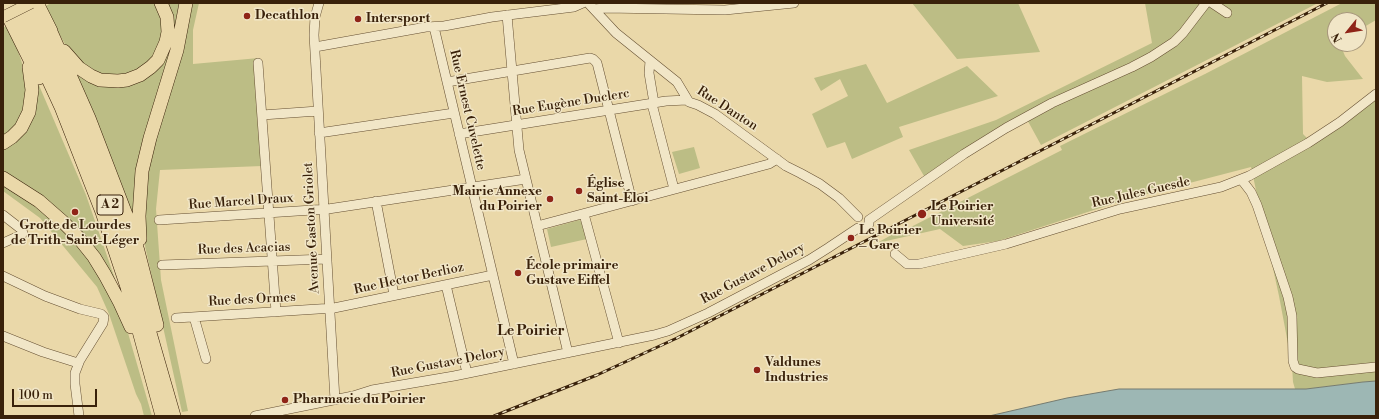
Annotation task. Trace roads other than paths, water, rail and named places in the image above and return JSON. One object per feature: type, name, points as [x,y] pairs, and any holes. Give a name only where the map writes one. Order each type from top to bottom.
[{"type":"highway","name":"A 2","points":[[24,3],[67,94],[104,185],[131,267],[173,415]]},
{"type":"highway","points":[[37,3],[48,25],[111,173],[133,234],[148,288]]},
{"type":"highway","points":[[48,25],[67,55],[82,71],[90,76],[104,81],[118,82],[140,75],[158,60],[163,51],[168,27],[166,13],[161,3]]},
{"type":"highway","points":[[173,415],[148,288],[139,231],[140,182],[150,138],[177,50],[186,3]]},
{"type":"highway","name":"A 2","points":[[6,5],[48,76],[87,170],[120,266],[148,368],[173,415]]},
{"type":"highway","points":[[6,5],[20,40],[41,82],[78,169],[141,342]]},
{"type":"highway","points":[[3,143],[21,128],[28,117],[30,108],[32,90],[31,77],[20,40]]},
{"type":"highway","points":[[3,178],[28,193],[54,213],[90,252],[105,275],[120,303],[148,368]]},
{"type":"main road","points":[[3,17],[31,3]]},
{"type":"street","name":"Avenue Gaston Griolet","points":[[319,3],[314,26],[315,51],[335,400]]},
{"type":"street","points":[[315,51],[434,27],[507,15],[574,7],[583,3]]},
{"type":"street","points":[[591,6],[605,8],[725,10],[794,3]]},
{"type":"street","points":[[1163,48],[1180,29],[1199,3]]},
{"type":"street","points":[[868,220],[1006,128],[1059,100],[1135,66],[1183,33],[1206,3]]},
{"type":"street","points":[[1212,3],[1227,13]]},
{"type":"street","name":"Rue Danton","points":[[591,6],[616,33],[677,82],[690,103],[698,105],[720,118],[786,166],[825,187],[839,198],[858,217]]},
{"type":"street","points":[[507,15],[519,150],[568,353]]},
{"type":"street","name":"Rue Ernest Cuvelette","points":[[434,27],[514,364]]},
{"type":"street","points":[[447,82],[590,58],[595,60],[632,201]]},
{"type":"street","points":[[650,60],[649,73],[653,103],[674,189]]},
{"type":"street","points":[[258,63],[276,312]]},
{"type":"street","name":"Rue Jules Guesde","points":[[895,254],[908,264],[919,264],[1006,244],[1120,209],[1212,190],[1241,179],[1320,135],[1376,94]]},
{"type":"street","name":"Rue Eugène Duclerc","points":[[459,134],[653,103],[687,100]]},
{"type":"street","points":[[262,115],[318,111]]},
{"type":"street","points":[[320,133],[454,113]]},
{"type":"street","points":[[537,226],[769,164],[777,159]]},
{"type":"street","name":"Rue Marcel Draux","points":[[159,220],[324,209],[526,179]]},
{"type":"street","points":[[1241,179],[1251,192],[1257,205],[1288,297],[1292,316],[1293,361],[1295,367],[1303,371],[1317,373],[1376,367]]},
{"type":"street","points":[[376,201],[394,295]]},
{"type":"street","points":[[584,214],[619,343]]},
{"type":"street","points":[[3,216],[21,229],[23,233],[20,236],[3,242]]},
{"type":"street","points":[[864,216],[868,220],[869,225],[866,228],[862,230],[858,228],[856,223],[858,217],[864,216]]},
{"type":"street","name":"Rue Gustave Delory","points":[[255,416],[353,396],[376,389],[417,383],[664,333],[815,257],[858,228]]},
{"type":"street","name":"Rue des Acacias","points":[[162,265],[327,259]]},
{"type":"street","name":"Rue Hector Berlioz","points":[[330,308],[493,275]]},
{"type":"street","points":[[3,276],[45,296],[80,309],[101,314],[104,317],[104,321],[78,363],[75,373],[79,416]]},
{"type":"street","points":[[446,285],[467,373]]},
{"type":"street","name":"Rue des Ormes","points":[[176,318],[330,308]]},
{"type":"street","points":[[194,317],[206,359]]},
{"type":"street","points":[[4,338],[78,363]]},
{"type":"water","points":[[1376,381],[1376,416],[989,416],[1067,398],[1119,389],[1306,389]]},
{"type":"railway","points":[[494,416],[597,375],[677,338],[1327,3]]},
{"type":"place","name":"Decathlon","points":[[247,16]]},
{"type":"place","name":"Intersport","points":[[358,19]]},
{"type":"place","name":"Église Saint-Éloi","points":[[579,191]]},
{"type":"place","name":"Mairie Annexe du Poirier","points":[[550,199]]},
{"type":"place","name":"Grotte de Lourdes de Trith-Saint-Léger","points":[[75,212]]},
{"type":"place","name":"Le Poirier Université","points":[[922,214]]},
{"type":"place","name":"Le Poirier – Gare","points":[[851,238]]},
{"type":"place","name":"École primaire Gustave Eiffel","points":[[518,273]]},
{"type":"place","name":"Valdunes Industries","points":[[757,370]]},
{"type":"place","name":"Pharmacie du Poirier","points":[[285,400]]},
{"type":"district","name":"Le Poirier","points":[[531,332]]}]
